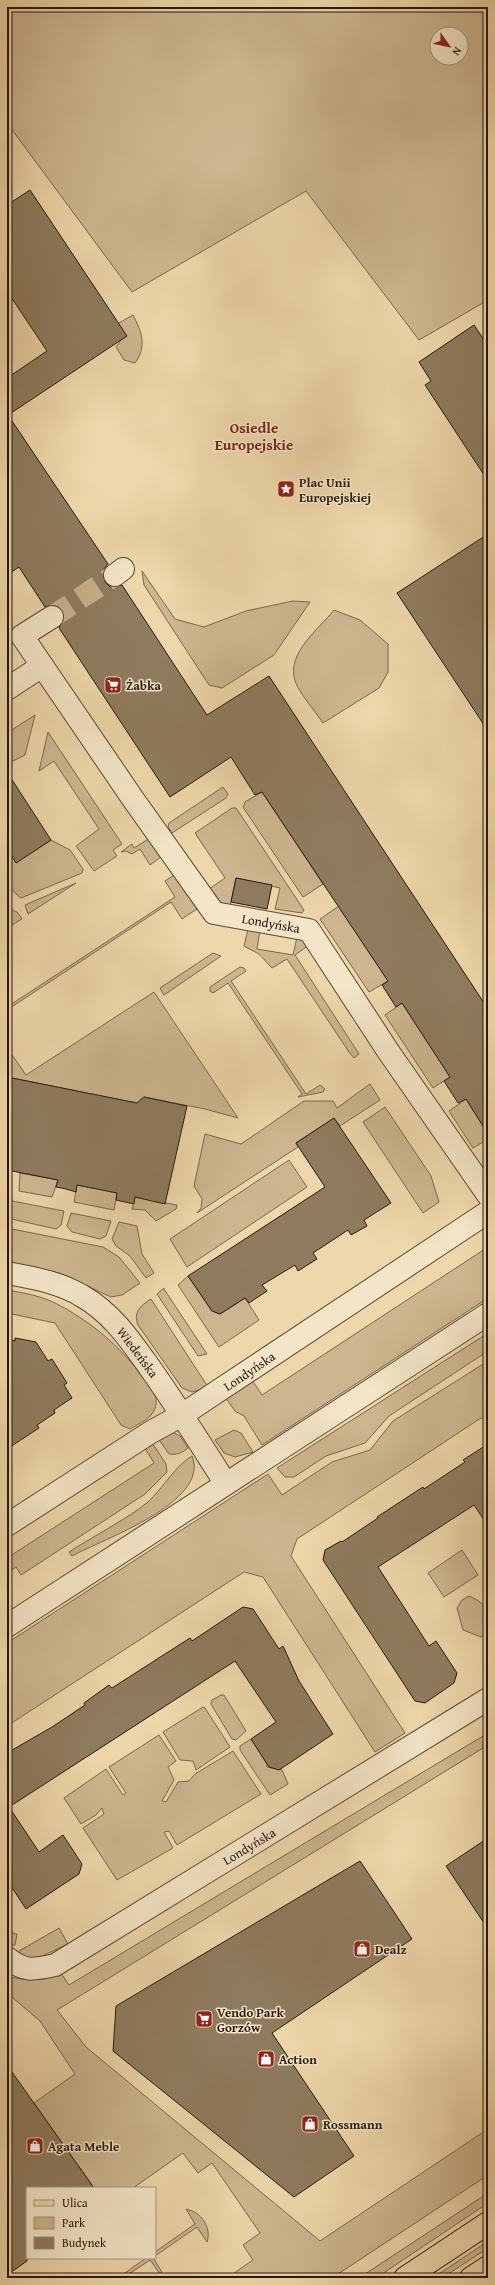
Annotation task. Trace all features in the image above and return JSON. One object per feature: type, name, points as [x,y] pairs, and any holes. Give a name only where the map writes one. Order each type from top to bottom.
[{"type":"main road","points":[[405,2278],[488,2223]]},
{"type":"main road","points":[[471,2278],[488,2267]]},
{"type":"street","points":[[7,689],[42,666],[22,636],[52,617]]},
{"type":"street","name":"Londyńska","points":[[42,666],[214,913],[309,930],[388,1051],[488,1195]]},
{"type":"street","name":"Londyńska","points":[[7,1525],[151,1432],[182,1415],[488,1212]]},
{"type":"street","name":"Wiedeńska","points":[[7,1273],[48,1281],[65,1287],[98,1307],[126,1335],[182,1415],[226,1484]]},
{"type":"street","points":[[7,1626],[488,1314]]},
{"type":"street","name":"Londyńska","points":[[7,1958],[19,1967],[35,1970],[55,1965],[488,1700]]},
{"type":"green space","points":[[7,7],[488,7],[488,300],[419,340],[306,191],[132,292],[7,123]]},
{"type":"green space","points":[[133,315],[139,327],[142,339],[141,351],[135,363],[124,360],[116,347],[123,337],[117,324]]},
{"type":"green space","points":[[142,571],[175,619],[204,627],[246,611],[293,601],[310,602],[274,655],[222,688],[209,685],[144,585]]},
{"type":"green space","points":[[334,610],[360,620],[388,644],[388,672],[379,688],[323,723],[297,686],[293,671],[299,651]]},
{"type":"green space","points":[[35,715],[25,755],[7,764],[7,733]]},
{"type":"green space","points":[[48,732],[122,844],[113,850],[117,856],[94,871],[76,846],[99,829],[54,761],[39,771]]},
{"type":"green space","points":[[223,787],[228,794],[226,798],[172,833],[168,827],[169,823]]},
{"type":"green space","points":[[262,792],[323,884],[303,897],[243,807],[245,802]]},
{"type":"green space","points":[[232,808],[236,808],[304,910],[302,913],[275,909],[280,888],[236,878],[230,907],[219,905],[209,889],[225,878],[195,833]]},
{"type":"green space","points":[[150,838],[162,856],[150,865],[140,849],[132,854],[126,851],[121,852],[132,844],[134,848]]},
{"type":"green space","points":[[51,840],[70,850],[83,869],[82,873],[21,898],[11,888],[7,876],[7,848],[16,863]]},
{"type":"green space","points":[[174,875],[197,909],[182,919],[171,902],[7,1010],[7,1007],[175,897],[165,881]]},
{"type":"green space","points":[[76,883],[28,914],[25,905]]},
{"type":"green space","points":[[339,906],[388,981],[369,992],[320,919]]},
{"type":"green space","points":[[13,910],[18,913],[22,919],[7,928],[7,913]]},
{"type":"green space","points":[[248,929],[260,930],[257,949],[293,955],[297,937],[304,938],[309,945],[295,955],[359,1054],[354,1058],[349,1052],[287,959],[272,968],[259,954],[244,946]]},
{"type":"green space","points":[[213,953],[221,956],[164,995],[160,988]]},
{"type":"green space","points":[[240,967],[244,968],[246,971],[231,981],[306,1094],[320,1085],[325,1089],[323,1092],[298,1097],[302,1094],[228,983],[213,993],[210,991],[210,987]]},
{"type":"green space","points":[[154,992],[238,1118],[205,1109],[144,1097],[137,1103],[7,1077],[7,1054],[10,1052],[26,1075]]},
{"type":"green space","points":[[402,1003],[450,1077],[433,1088],[385,1015]]},
{"type":"green space","points":[[370,1084],[380,1100],[340,1126],[334,1118],[296,1143],[298,1147],[197,1213],[201,1208],[202,1199],[194,1186],[205,1134],[241,1144],[304,1101],[333,1101],[337,1108]]},
{"type":"green space","points":[[466,1099],[488,1134],[488,1139],[473,1148],[449,1111]]},
{"type":"green space","points":[[385,1107],[431,1176],[439,1202],[423,1213],[363,1122]]},
{"type":"green space","points":[[289,1160],[307,1187],[187,1267],[170,1239]]},
{"type":"green space","points":[[20,1173],[58,1180],[52,1197],[19,1191]]},
{"type":"green space","points":[[77,1185],[117,1193],[114,1210],[74,1202]]},
{"type":"green space","points":[[135,1197],[177,1205],[176,1209],[156,1221],[145,1210],[132,1209]]},
{"type":"green space","points":[[7,1200],[64,1211],[61,1225],[56,1229],[7,1218]]},
{"type":"green space","points":[[71,1213],[111,1221],[106,1236],[100,1239],[72,1232],[67,1226]]},
{"type":"green space","points":[[119,1222],[137,1226],[142,1254],[154,1273],[146,1278],[130,1256],[116,1246],[112,1239]]},
{"type":"green space","points":[[7,1228],[103,1247],[119,1257],[140,1283],[122,1295],[111,1297],[59,1273],[7,1263]]},
{"type":"green space","points":[[488,1247],[488,1298],[262,1445],[244,1416],[235,1411],[225,1397],[252,1380],[262,1395]]},
{"type":"green space","points":[[188,1276],[212,1311],[220,1314],[245,1298],[259,1320],[219,1347],[178,1285]]},
{"type":"green space","points":[[164,1288],[207,1354],[198,1356],[157,1294]]},
{"type":"green space","points":[[7,1290],[33,1295],[51,1301],[72,1312],[100,1332],[137,1369],[147,1383],[156,1397],[155,1409],[153,1413],[130,1429],[121,1425],[55,1323],[7,1313]]},
{"type":"green space","points":[[151,1299],[208,1387],[192,1392],[182,1388],[138,1325],[136,1316],[138,1310]]},
{"type":"green space","points":[[488,1333],[488,1351],[389,1416],[365,1443],[326,1456],[294,1477],[285,1477],[277,1468]]},
{"type":"green space","points":[[488,1361],[488,1420],[481,1418],[297,1539],[291,1556],[405,1733],[375,1752],[263,1577],[244,1572],[7,1726],[7,1643],[268,1474],[282,1495],[332,1462],[370,1450],[393,1421]]},
{"type":"green space","points":[[234,1430],[241,1433],[253,1452],[235,1457],[224,1453],[215,1440]]},
{"type":"green space","points":[[170,1431],[180,1436],[188,1448],[179,1453],[169,1454],[157,1437]]},
{"type":"green space","points":[[151,1441],[166,1464],[167,1472],[145,1494],[21,1575],[16,1567],[7,1573],[7,1558],[154,1463],[145,1448]]},
{"type":"green space","points":[[192,1456],[194,1473],[186,1489],[171,1503],[151,1517],[129,1529],[72,1556],[69,1552],[148,1502],[180,1465]]},
{"type":"green space","points":[[462,1550],[478,1575],[444,1597],[428,1573]]},
{"type":"green space","points":[[469,1596],[476,1599],[484,1606],[488,1615],[488,1633],[481,1637],[463,1630],[457,1608],[462,1600]]},
{"type":"green space","points":[[224,1695],[246,1731],[236,1740],[232,1739],[211,1704],[212,1700]]},
{"type":"green space","points":[[203,1707],[230,1747],[196,1770],[193,1761],[180,1760],[163,1732]]},
{"type":"green space","points":[[488,1733],[488,1745],[57,2010],[86,2047],[320,2241],[488,2129],[488,2175],[332,2278],[227,2278],[253,2260],[243,2245],[260,2233],[212,2163],[198,2173],[183,2153],[134,2187],[93,2187],[34,2103],[75,2074],[40,2021],[7,1993],[7,1976],[21,1979],[34,1979],[46,1976],[59,1970],[69,1985]]},
{"type":"green space","points":[[159,1735],[176,1761],[168,1767],[174,1780],[162,1801],[166,1802],[178,1782],[189,1781],[195,1774],[233,1751],[261,1794],[177,1845],[169,1831],[164,1832],[173,1848],[117,1880],[83,1828],[104,1814],[102,1808],[96,1815],[81,1824],[64,1798],[106,1769],[123,1795],[126,1793],[109,1767]]},
{"type":"green space","points":[[251,1739],[267,1764],[267,1767],[282,1770],[288,1784],[270,1795],[240,1750],[240,1746]]},
{"type":"green space","points":[[7,1924],[13,1933],[17,1934],[15,1945],[11,1945],[7,1939]]},
{"type":"green space","points":[[59,1928],[68,1944],[40,1957],[21,1958],[19,1951]]},
{"type":"green space","points":[[488,2193],[488,2203],[376,2278],[359,2278]]},
{"type":"green space","points":[[186,2209],[196,2213],[204,2221],[208,2231],[207,2242],[197,2227],[156,2255],[156,2251],[195,2224]]},
{"type":"green space","points":[[488,2241],[488,2248],[442,2278],[433,2278]]},
{"type":"green space","points":[[145,2259],[154,2259],[162,2272],[160,2274],[150,2260],[123,2278],[118,2278]]},
{"type":"building","points":[[30,190],[127,336],[8,415],[108,564],[103,570],[105,582],[110,587],[122,585],[207,715],[269,676],[488,1009],[488,1134],[466,1099],[458,1103],[444,1081],[450,1077],[402,1003],[396,1007],[382,985],[388,981],[262,792],[255,795],[231,757],[170,797],[59,628],[64,617],[62,610],[52,605],[45,607],[19,567],[7,575],[7,378],[47,351],[7,291],[7,205]]},
{"type":"building","points":[[474,325],[488,346],[488,481],[425,385],[431,381],[419,362]]},
{"type":"building","points":[[488,534],[488,731],[397,593]]},
{"type":"building","points":[[7,772],[51,840],[16,863],[7,848]]},
{"type":"building","points":[[236,878],[272,885],[267,909],[231,902]]},
{"type":"building","points":[[7,1077],[137,1103],[144,1097],[187,1106],[165,1204],[135,1197],[134,1204],[116,1200],[117,1193],[77,1185],[76,1192],[56,1187],[58,1180],[7,1170]]},
{"type":"building","points":[[334,1118],[391,1203],[364,1220],[367,1226],[351,1235],[348,1230],[313,1253],[317,1259],[298,1271],[295,1265],[262,1285],[267,1291],[249,1303],[245,1298],[220,1314],[212,1311],[188,1276],[325,1187],[296,1143]]},
{"type":"building","points":[[15,1338],[36,1342],[48,1361],[52,1359],[67,1383],[64,1385],[72,1398],[54,1410],[55,1413],[37,1425],[39,1428],[7,1449],[7,1339],[15,1341]]},
{"type":"building","points":[[488,1444],[488,1526],[474,1505],[378,1567],[429,1646],[436,1641],[457,1673],[454,1683],[425,1703],[415,1701],[323,1560],[325,1550],[341,1541],[342,1542],[423,1487],[424,1489],[465,1462],[463,1460]]},
{"type":"building","points":[[243,1607],[253,1609],[279,1649],[283,1646],[299,1681],[333,1734],[279,1770],[269,1767],[251,1739],[276,1722],[235,1661],[9,1807],[39,1852],[63,1835],[82,1864],[79,1874],[26,1909],[7,1880],[7,1753],[52,1727],[85,1705],[84,1703],[109,1685],[112,1688],[190,1638],[192,1641]]},
{"type":"building","points":[[488,1838],[488,1929],[446,1866]]},
{"type":"building","name":"Vendo Park Gorzów","points":[[360,1861],[412,1939],[272,2033],[354,2156],[294,2197],[113,2051],[116,2006]]},
{"type":"building","name":"Agata Meble","points":[[7,2065],[93,2187],[26,2187],[27,2261],[7,2275]]},
{"type":"tunnel","points":[[52,617],[115,575]]},
{"type":"place","name":"Plac Unii Europejskiej","points":[[286,489]]},
{"type":"place","name":"Żabka","points":[[113,685]]},
{"type":"place","name":"Dealz","points":[[362,1949]]},
{"type":"place","name":"Vendo Park Gorzów","points":[[204,2019]]},
{"type":"place","name":"Action","points":[[266,2059]]},
{"type":"place","name":"Rossmann","points":[[310,2124]]},
{"type":"place","name":"Agata Meble","points":[[35,2146]]},
{"type":"district","name":"Osiedle Europejskie","points":[[254,436]]}]
